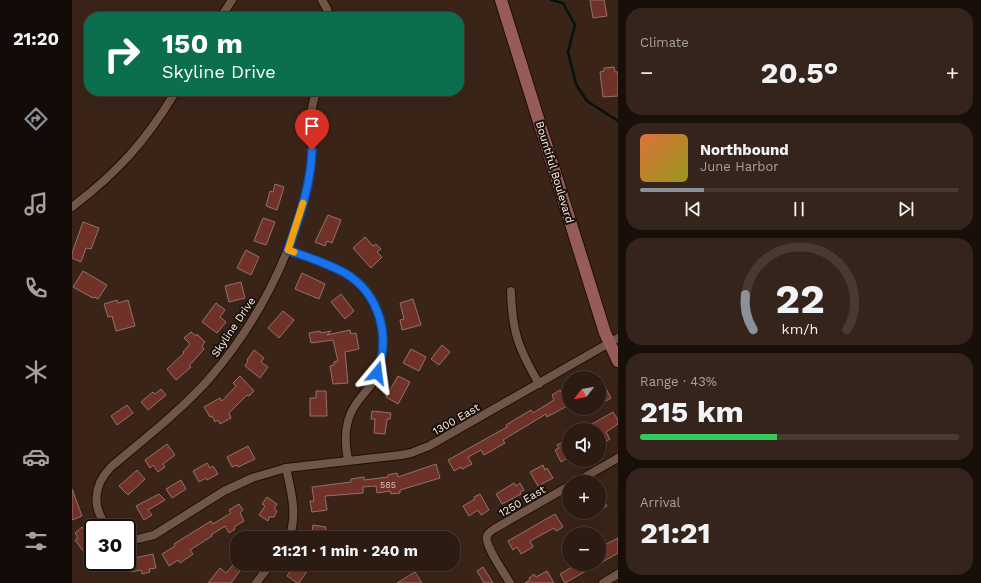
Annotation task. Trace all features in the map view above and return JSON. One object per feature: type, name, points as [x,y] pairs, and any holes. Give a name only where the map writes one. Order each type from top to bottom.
[{"type":"main road","name":"Bountiful Boulevard","points":[[501,0],[614,341],[618,360]]},
{"type":"street","points":[[224,12],[232,0]]},
{"type":"street","points":[[322,0],[328,12]]},
{"type":"street","points":[[72,207],[93,191],[130,156],[157,122],[173,96]]},
{"type":"street","name":"Skyline Drive","points":[[102,519],[96,507],[96,492],[102,478],[111,467],[180,408],[208,380],[243,336],[262,305],[288,250],[300,213],[312,160],[310,118],[315,96]]},
{"type":"street","points":[[288,250],[338,269],[354,280],[369,296],[379,314],[382,325],[383,347],[380,365],[373,381],[356,403],[348,420],[345,439],[348,460]]},
{"type":"street","points":[[511,291],[512,311],[516,336],[524,357],[539,384]]},
{"type":"street","name":"1300 East","points":[[286,468],[401,455],[429,446],[614,341]]},
{"type":"street","points":[[588,475],[618,458]]},
{"type":"street","points":[[136,539],[154,535],[224,491],[252,478],[286,468],[294,512],[291,531]]},
{"type":"street","name":"1250 East","points":[[510,583],[488,545],[487,537],[494,529],[562,490]]},
{"type":"street","points":[[256,583],[265,571]]},
{"type":"street","points":[[603,583],[618,574]]},
{"type":"building","points":[[590,0],[604,0],[607,16],[593,18]]},
{"type":"building","points":[[614,67],[615,72],[618,72],[618,96],[603,97],[600,72],[604,71],[604,68]]},
{"type":"building","points":[[275,184],[284,187],[277,210],[266,206],[270,191],[273,192]]},
{"type":"building","points":[[328,215],[341,220],[332,243],[327,241],[325,246],[315,242]]},
{"type":"building","points":[[263,218],[275,222],[266,245],[254,241]]},
{"type":"building","points":[[83,222],[99,228],[91,249],[86,248],[81,262],[72,258],[72,253]]},
{"type":"building","points":[[365,237],[373,246],[376,244],[381,249],[377,252],[382,257],[371,268],[353,248]]},
{"type":"building","points":[[246,250],[259,257],[251,275],[237,268]]},
{"type":"building","points":[[83,271],[107,285],[98,299],[93,298],[73,287]]},
{"type":"building","points":[[302,273],[325,284],[319,299],[295,289]]},
{"type":"building","points":[[241,282],[245,298],[229,302],[225,286]]},
{"type":"building","points":[[341,294],[354,311],[345,319],[331,302]]},
{"type":"building","points":[[413,299],[421,325],[402,330],[400,320],[404,319],[400,303]]},
{"type":"building","points":[[117,300],[118,303],[128,300],[135,326],[116,331],[112,316],[108,317],[104,304]]},
{"type":"building","points":[[216,303],[225,310],[220,317],[226,322],[217,333],[202,322]]},
{"type":"building","points":[[283,311],[294,320],[279,338],[268,328]]},
{"type":"building","points":[[350,330],[351,334],[356,333],[359,349],[345,352],[348,383],[333,384],[330,366],[334,365],[334,362],[338,361],[333,340],[311,343],[309,333],[331,331],[327,335]]},
{"type":"building","points":[[191,332],[196,336],[197,334],[205,342],[202,346],[204,349],[189,366],[191,367],[176,380],[167,369],[184,353],[183,352],[190,344],[184,338]]},
{"type":"building","points":[[442,345],[450,352],[439,365],[431,359]]},
{"type":"building","points":[[411,349],[426,357],[419,371],[403,363]]},
{"type":"building","points":[[254,350],[264,358],[261,362],[268,367],[260,378],[245,366]]},
{"type":"building","points":[[240,376],[254,391],[249,396],[247,395],[229,413],[231,418],[220,424],[218,420],[215,422],[204,407],[220,398],[222,401],[236,386],[233,383]]},
{"type":"building","points":[[398,376],[410,382],[398,404],[386,397]]},
{"type":"building","points":[[161,389],[166,395],[148,410],[141,402],[153,392],[155,394]]},
{"type":"building","points":[[606,389],[611,398],[606,401]]},
{"type":"building","points":[[560,390],[562,393],[562,409],[547,417],[546,414],[503,440],[505,443],[484,455],[481,450],[468,457],[472,464],[454,471],[448,460],[507,427],[506,425],[531,410],[533,413],[554,400],[552,395]]},
{"type":"building","points":[[316,391],[326,391],[327,416],[310,416],[310,398],[316,398]]},
{"type":"building","points":[[127,405],[133,413],[117,425],[111,416]]},
{"type":"building","points":[[372,411],[391,413],[390,419],[387,419],[385,434],[374,433],[375,419],[371,419]]},
{"type":"building","points":[[613,412],[618,420],[618,424],[606,432],[606,423],[594,423]]},
{"type":"building","points":[[606,432],[610,439],[606,442]]},
{"type":"building","points":[[562,442],[561,462],[555,450],[559,448],[557,445]]},
{"type":"building","points":[[167,444],[175,455],[163,464],[165,467],[158,472],[153,465],[150,468],[145,460]]},
{"type":"building","points":[[248,446],[255,459],[238,467],[237,465],[232,467],[227,457]]},
{"type":"building","points":[[207,463],[210,468],[213,466],[218,474],[207,480],[206,478],[199,482],[193,471]]},
{"type":"building","points":[[436,464],[440,478],[400,490],[400,493],[391,494],[390,491],[377,493],[376,486],[363,487],[363,493],[325,496],[327,510],[312,512],[310,501],[314,501],[312,487],[351,482],[351,479],[364,477],[364,480],[388,477],[388,475],[397,473],[398,477]]},
{"type":"building","points":[[543,465],[545,470],[547,468],[553,478],[538,486],[530,472]]},
{"type":"building","points":[[137,470],[145,479],[128,495],[119,486]]},
{"type":"building","points":[[181,480],[186,489],[172,498],[166,489]]},
{"type":"building","points":[[514,483],[516,486],[520,483],[524,490],[520,492],[521,494],[502,504],[496,494]]},
{"type":"building","points":[[72,489],[82,516],[72,520]]},
{"type":"building","points":[[159,494],[165,500],[148,510],[152,515],[144,520],[136,506]]},
{"type":"building","points":[[480,494],[489,510],[481,515],[478,510],[469,516],[463,506],[475,499],[474,497]]},
{"type":"building","points":[[267,497],[277,504],[274,509],[277,511],[274,517],[269,517],[268,521],[259,515],[265,506],[262,504]]},
{"type":"building","points":[[239,504],[243,510],[240,513],[244,521],[234,527],[235,529],[229,533],[225,526],[190,550],[193,554],[180,563],[178,560],[169,566],[162,554],[175,546],[174,544],[211,521],[213,524],[231,513],[229,510]]},
{"type":"building","points":[[555,514],[563,527],[556,531],[554,528],[530,541],[533,547],[521,554],[517,547],[513,550],[508,541]]},
{"type":"building","points":[[313,525],[326,527],[325,531],[312,531]]},
{"type":"building","points":[[82,527],[84,530],[83,551],[75,540],[78,538],[75,533]]},
{"type":"building","points":[[618,538],[618,553],[606,560],[606,544]]},
{"type":"building","points":[[153,554],[156,568],[149,569],[150,572],[142,574],[141,570],[136,571],[136,558]]},
{"type":"building","points":[[483,567],[493,583],[484,583],[477,571]]},
{"type":"building","points":[[220,568],[226,573],[230,568],[230,571],[240,571],[231,583],[208,583]]},
{"type":"building","points":[[290,571],[307,571],[299,583],[287,576]]},
{"type":"building","points":[[547,571],[554,583],[525,583],[530,580],[529,578],[534,574],[536,577]]},
{"type":"building","points":[[565,571],[586,571],[565,583],[560,574]]},
{"type":"building","points":[[415,572],[422,583],[397,583]]},
{"type":"waterway","points":[[551,0],[563,3],[575,25],[568,52],[576,84],[587,101],[618,121]]},
{"type":"slow traffic","points":[[294,252],[288,250],[303,203]]},
{"type":"route","points":[[312,150],[312,160],[307,187],[288,250],[338,269],[354,280],[369,296],[379,314],[382,325],[383,347],[377,373]]}]
